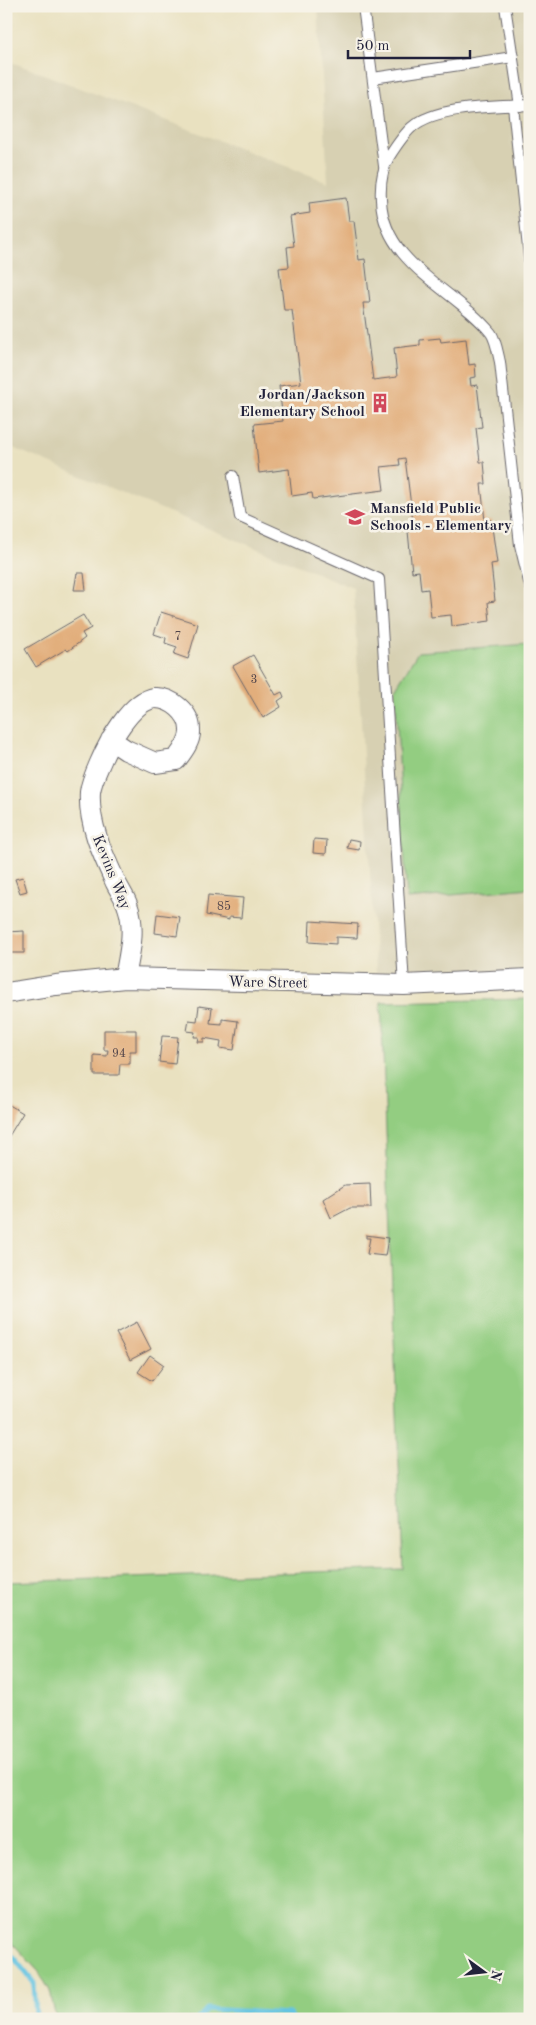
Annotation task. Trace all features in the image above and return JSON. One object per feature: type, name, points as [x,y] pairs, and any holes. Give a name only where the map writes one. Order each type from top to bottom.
[{"type":"street","name":"Kevins Way","points":[[111,740],[90,791],[93,825],[103,855],[128,907],[132,930],[125,978]]},
{"type":"street","name":"Ware Street","points":[[6,993],[56,985],[125,978],[404,984],[530,979]]},
{"type":"lane","points":[[363,6],[385,169]]},
{"type":"lane","points":[[504,6],[513,58],[530,267]]},
{"type":"lane","points":[[373,78],[513,58]]},
{"type":"lane","points":[[517,106],[435,114],[413,126],[398,142],[385,169],[380,185],[382,214],[392,240],[412,264],[492,334],[500,362],[520,545],[530,586]]},
{"type":"lane","points":[[233,476],[240,517],[378,579],[404,984]]},
{"type":"shaded area","name":"Mansfield Public Schools - Elementary","points":[[318,6],[530,6],[530,970],[436,974],[376,972],[353,588],[6,445],[6,60],[328,182]]},
{"type":"green space","points":[[530,644],[530,888],[407,899],[395,689],[418,652]]},
{"type":"green space","points":[[530,999],[530,2019],[56,2019],[50,1991],[39,1972],[6,1936],[6,1582],[403,1569],[381,1002]]},
{"type":"building","name":"Jordan/Jackson Elementary School","points":[[346,198],[349,221],[354,221],[359,260],[365,259],[370,303],[363,303],[373,380],[397,377],[394,348],[420,345],[420,340],[440,338],[441,342],[466,339],[469,365],[475,364],[476,377],[470,378],[471,386],[477,385],[482,427],[476,428],[480,462],[484,462],[486,484],[481,484],[485,521],[491,520],[497,563],[491,564],[495,601],[488,602],[490,621],[452,626],[451,615],[431,617],[428,589],[421,590],[419,571],[412,572],[408,531],[414,530],[405,458],[399,459],[400,465],[381,467],[384,490],[313,499],[312,493],[292,496],[289,469],[259,473],[254,424],[283,421],[279,386],[301,383],[292,310],[284,310],[279,268],[289,267],[287,247],[294,246],[290,216],[310,213],[309,203]]},
{"type":"building","points":[[77,573],[84,573],[86,590],[74,590]]},
{"type":"building","points":[[161,612],[198,624],[188,659],[174,654],[177,647],[165,643],[166,638],[154,634]]},
{"type":"building","points":[[83,615],[91,628],[82,633],[85,638],[68,651],[66,649],[36,667],[25,649]]},
{"type":"building","points":[[253,655],[276,695],[282,692],[284,697],[278,701],[281,707],[263,718],[233,666]]},
{"type":"building","points":[[314,839],[327,840],[326,854],[313,853]]},
{"type":"building","points":[[349,839],[360,841],[359,850],[347,848]]},
{"type":"building","points":[[23,877],[27,891],[20,893],[15,879]]},
{"type":"building","points":[[208,895],[243,898],[241,918],[229,917],[229,920],[206,915]]},
{"type":"building","points":[[157,914],[180,917],[177,936],[155,933]]},
{"type":"building","points":[[310,921],[358,924],[357,938],[336,937],[336,944],[309,942]]},
{"type":"building","points":[[24,931],[24,953],[6,953],[6,932]]},
{"type":"building","points":[[199,1006],[212,1008],[210,1023],[222,1024],[222,1019],[238,1021],[234,1050],[220,1048],[221,1041],[204,1038],[204,1042],[198,1042],[199,1037],[194,1037],[195,1032],[187,1031],[189,1020],[197,1021]]},
{"type":"building","points":[[104,1030],[136,1030],[136,1051],[130,1051],[130,1064],[120,1064],[119,1075],[94,1075],[94,1055],[107,1056],[108,1050],[104,1050]]},
{"type":"building","points":[[162,1036],[178,1037],[175,1064],[159,1062]]},
{"type":"building","points":[[6,1103],[23,1113],[9,1136],[6,1135]]},
{"type":"building","points":[[370,1184],[371,1208],[350,1208],[331,1218],[323,1199],[345,1185]]},
{"type":"building","points":[[366,1235],[388,1238],[385,1256],[367,1254],[370,1238],[366,1238]]},
{"type":"building","points":[[137,1322],[151,1349],[130,1360],[116,1333]]},
{"type":"building","points":[[150,1355],[164,1365],[152,1381],[138,1372]]},
{"type":"waterway","points":[[6,1948],[34,1983],[36,2019]]},
{"type":"waterway","points":[[198,2019],[207,2009],[289,2014],[292,2019]]},
{"type":"place","name":"Jordan/Jackson Elementary School","points":[[380,403]]},
{"type":"place","name":"Mansfield Public Schools - Elementary","points":[[355,517]]}]
